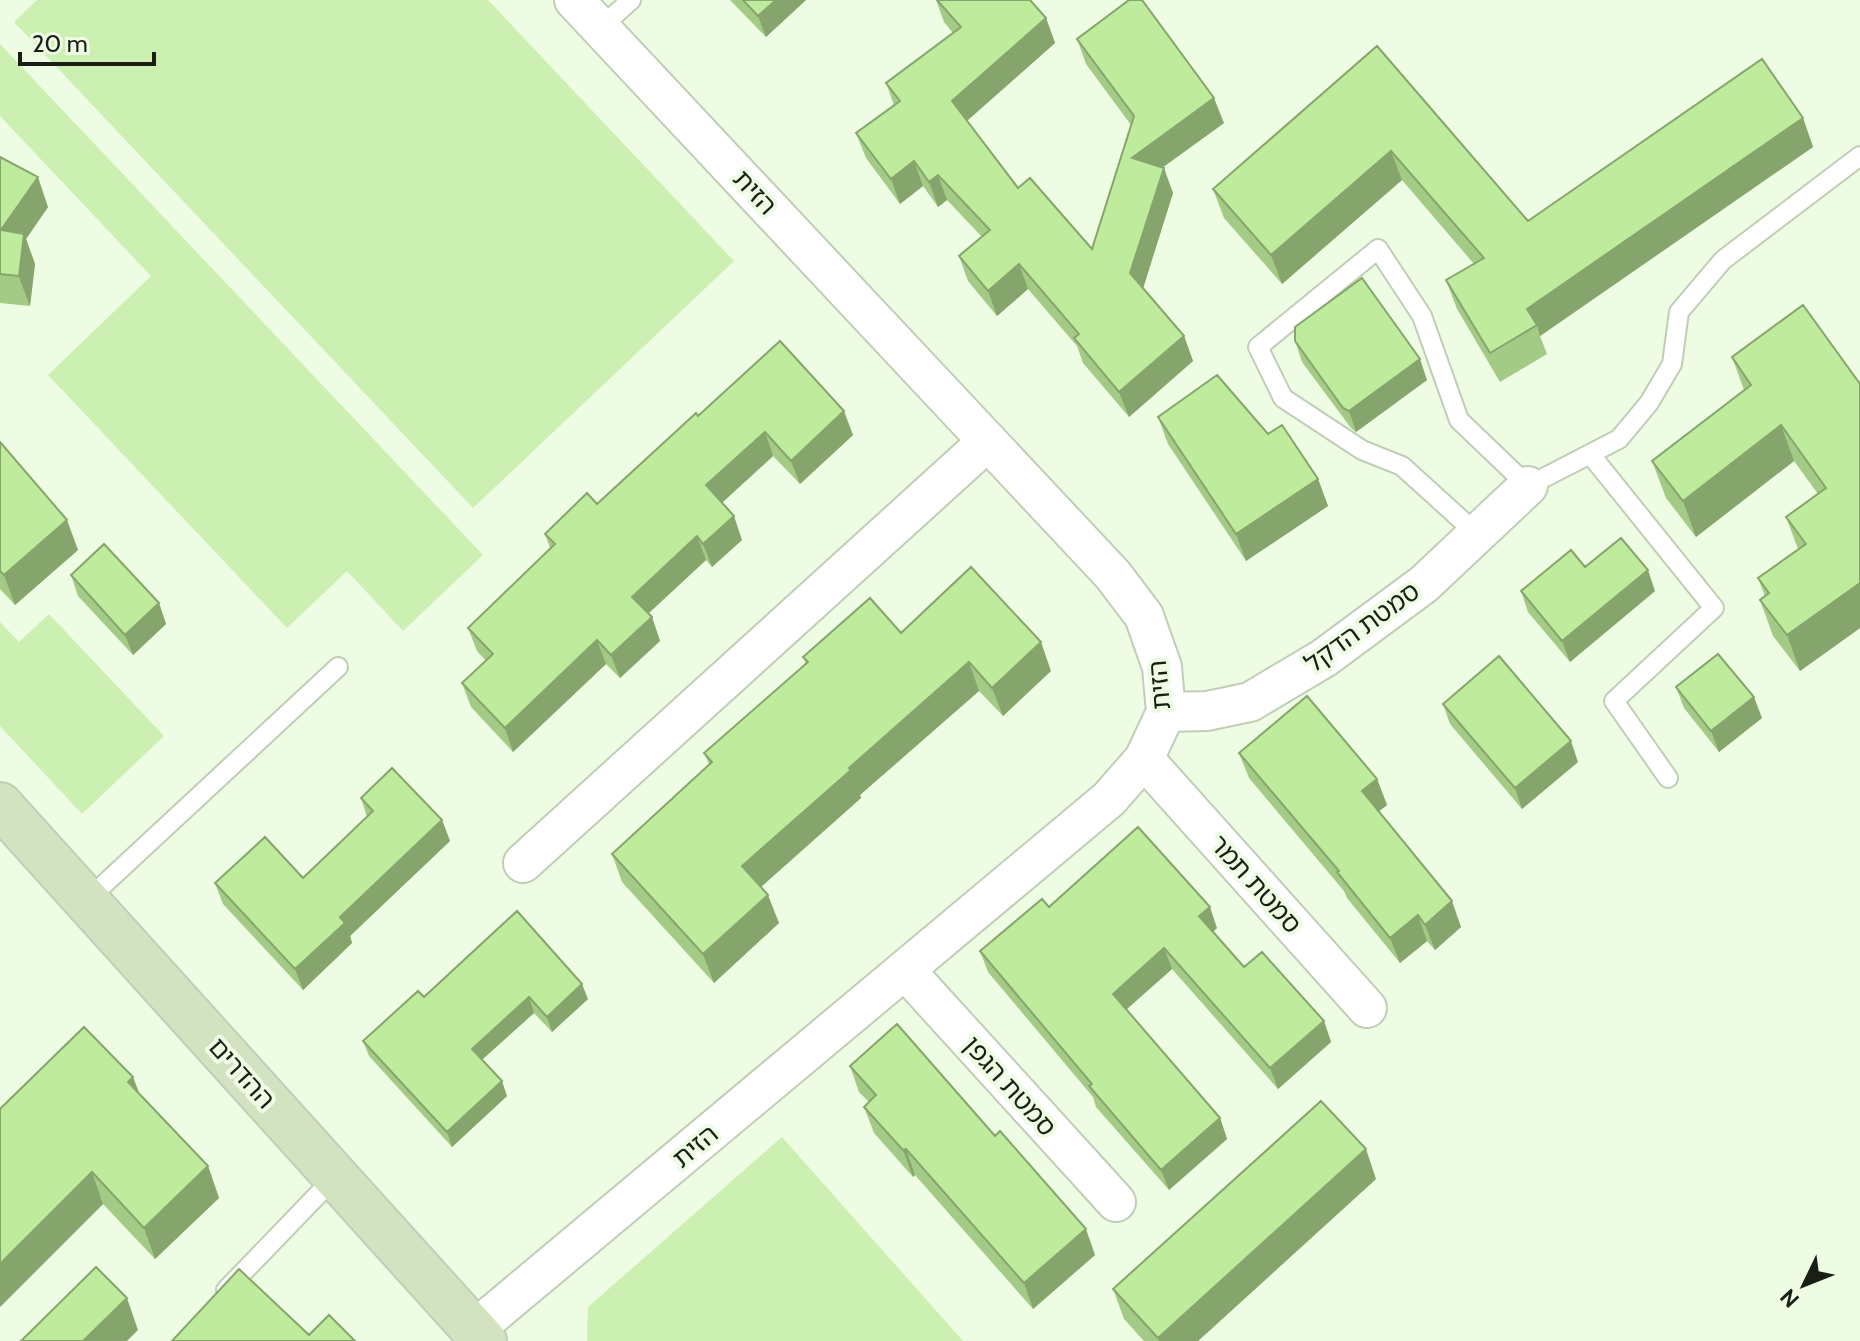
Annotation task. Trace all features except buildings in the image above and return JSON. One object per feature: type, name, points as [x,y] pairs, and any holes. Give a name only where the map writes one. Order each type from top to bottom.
[{"type":"street","name":"הזית","points":[[479,1336],[1109,799],[1144,759],[1166,712],[1162,667],[1144,616],[1113,575],[574,0]]},
{"type":"street","points":[[523,863],[988,441]]},
{"type":"street","name":"סמטת הדקל","points":[[1166,712],[1207,711],[1250,702],[1324,658],[1424,584],[1528,486]]},
{"type":"street","name":"סמטת תמר","points":[[1144,759],[1367,1008]]},
{"type":"street","name":"ההדרים","points":[[0,805],[479,1336]]},
{"type":"street","name":"סמטת הגפן","points":[[905,970],[1116,1202]]},
{"type":"lane","points":[[600,28],[631,0]]},
{"type":"lane","points":[[1477,534],[1402,466],[1362,450],[1283,398],[1258,347],[1378,249],[1422,316],[1459,420],[1528,486],[1619,439],[1649,403],[1672,364],[1679,312],[1723,260],[1860,156]]},
{"type":"lane","points":[[1590,454],[1714,608],[1614,701],[1668,778]]},
{"type":"lane","points":[[86,901],[338,667]]},
{"type":"lane","points":[[218,1297],[335,1177]]},
{"type":"green space","points":[[37,0],[488,0],[734,261],[473,508],[14,22]]},
{"type":"green space","points":[[0,44],[483,555],[403,631],[347,571],[287,628],[48,375],[151,276],[0,116]]},
{"type":"green space","points":[[49,614],[164,736],[82,814],[0,726],[0,622],[19,642]]},
{"type":"green space","points":[[782,1137],[963,1341],[587,1341],[588,1307]]}]
